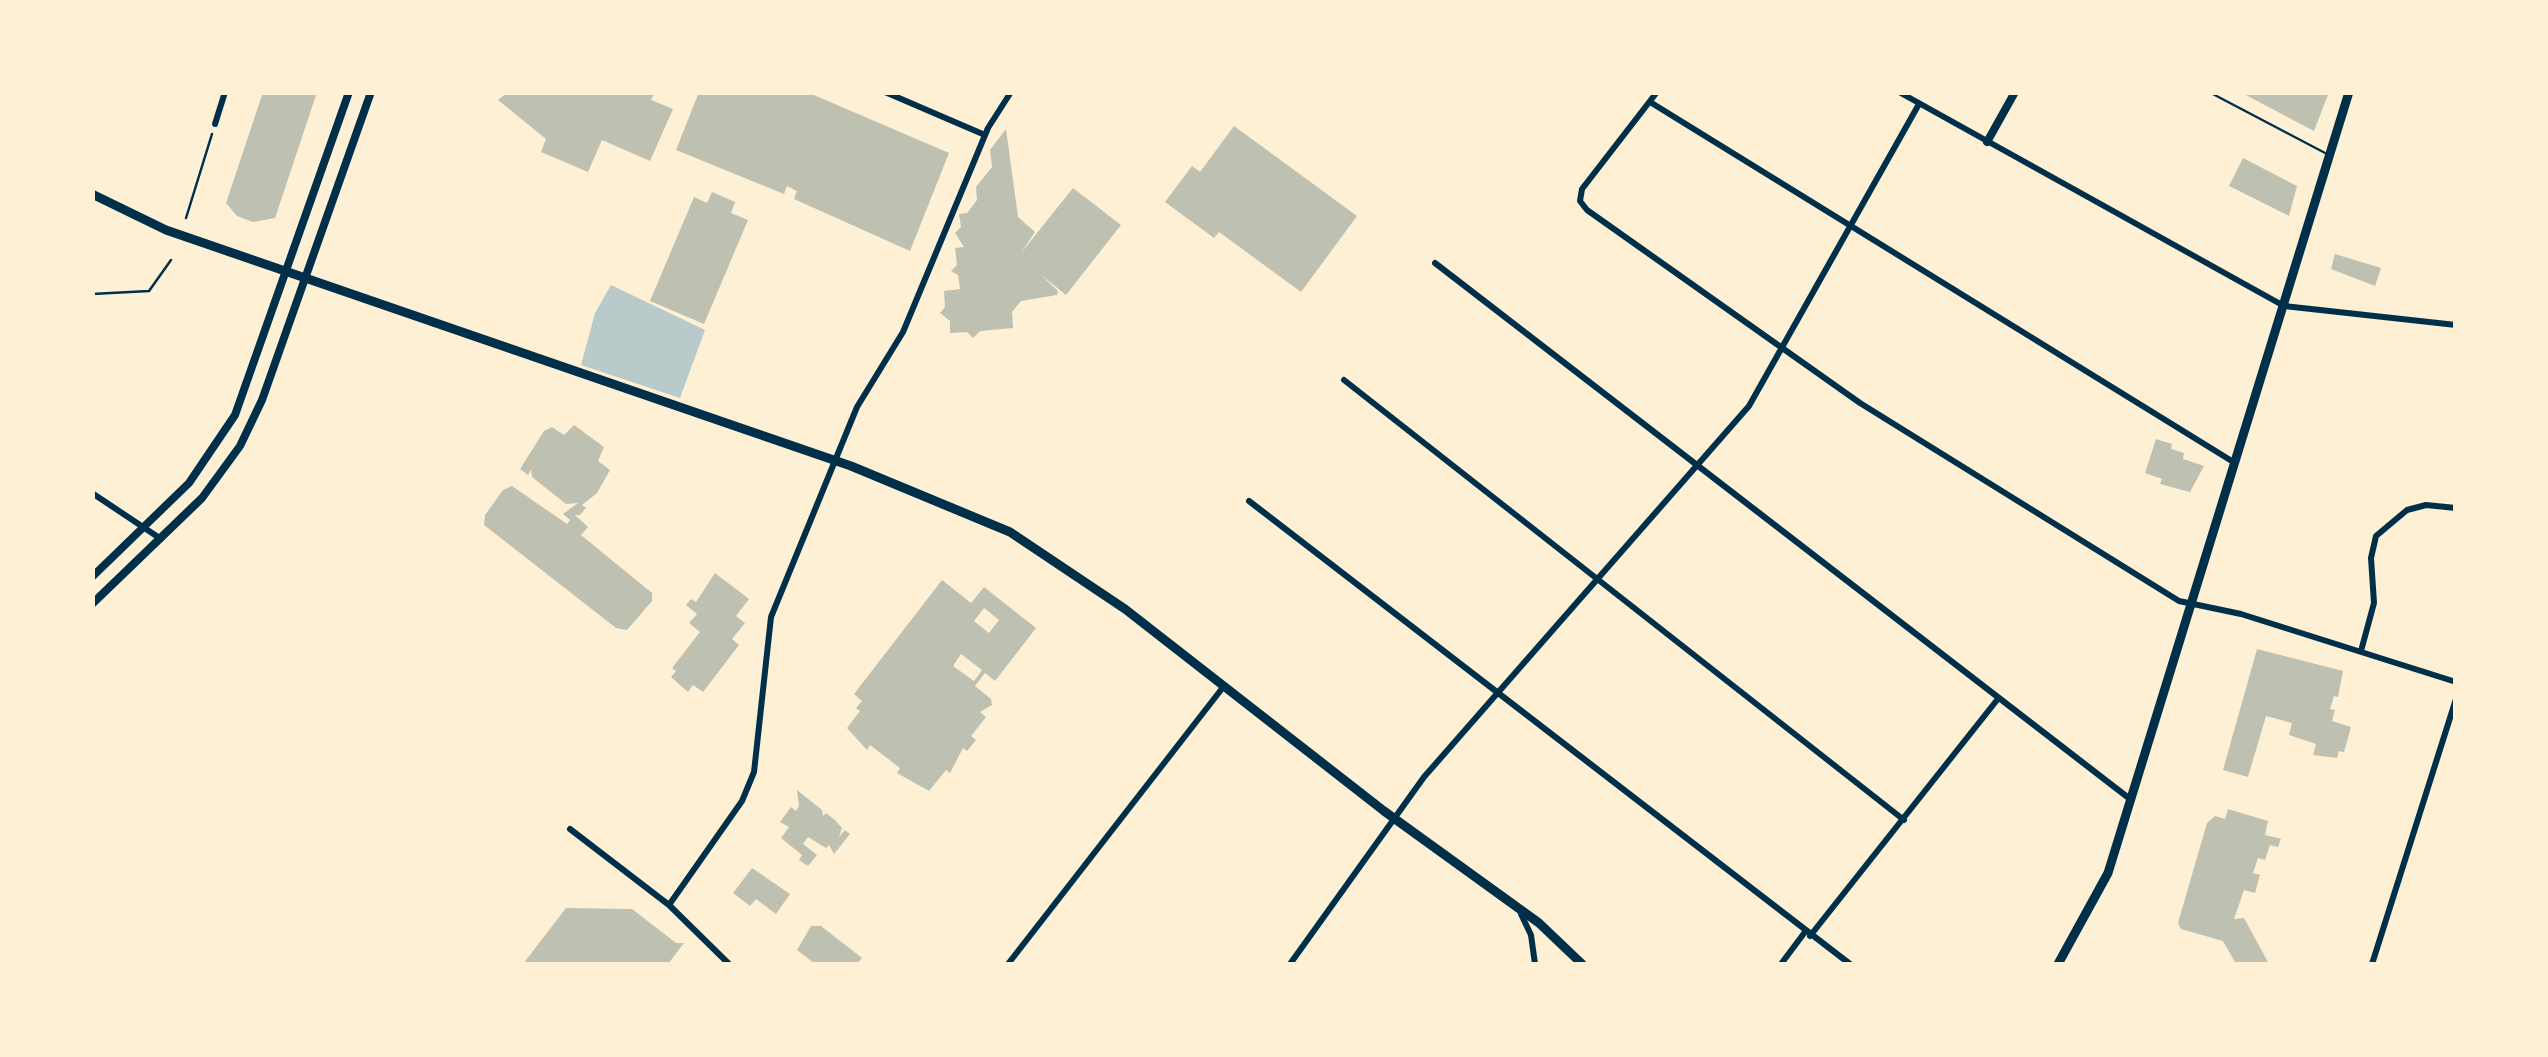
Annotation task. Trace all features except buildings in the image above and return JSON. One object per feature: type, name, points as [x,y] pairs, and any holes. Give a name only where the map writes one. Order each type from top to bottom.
[{"type":"main road","points":[[2058,964],[2108,873],[2349,92]]},
{"type":"main road","points":[[92,194],[166,230],[836,462],[962,509],[1032,544],[1518,908],[1582,964]]},
{"type":"street","points":[[216,124],[226,92]]},
{"type":"street","points":[[92,577],[197,472],[234,415],[349,92]]},
{"type":"street","points":[[92,604],[202,498],[240,446],[262,400],[371,92]]},
{"type":"street","points":[[885,92],[985,135]]},
{"type":"street","points":[[670,905],[733,819],[754,772],[771,618],[857,407],[903,332],[985,135],[1011,92]]},
{"type":"street","points":[[1657,92],[1582,189],[1580,201],[1782,351],[2179,601],[2360,650],[2456,682]]},
{"type":"street","points":[[1899,92],[2284,306],[2456,325]]},
{"type":"street","points":[[1986,142],[2015,92]]},
{"type":"street","points":[[1650,102],[2234,463]]},
{"type":"street","points":[[1290,964],[1394,818],[1496,693],[1748,406],[1919,104]]},
{"type":"street","points":[[1435,263],[2131,800]]},
{"type":"street","points":[[1344,380],[1904,820]]},
{"type":"street","points":[[92,493],[162,539]]},
{"type":"street","points":[[1250,501],[1850,964]]},
{"type":"street","points":[[2360,650],[2374,603],[2371,558],[2376,536],[2408,510],[2426,506],[2456,508]]},
{"type":"street","points":[[1008,964],[1224,686]]},
{"type":"street","points":[[2372,964],[2456,699]]},
{"type":"street","points":[[1780,964],[1904,820],[1997,700]]},
{"type":"street","points":[[570,828],[670,905],[729,964]]},
{"type":"street","points":[[1518,908],[1531,935],[1535,964]]},
{"type":"lane","points":[[2208,92],[2328,154]]},
{"type":"path","points":[[186,218],[216,124]]},
{"type":"path","points":[[92,294],[149,291],[172,260]]},
{"type":"shaded area","points":[[611,285],[705,330],[680,398],[581,365],[595,313]]}]
